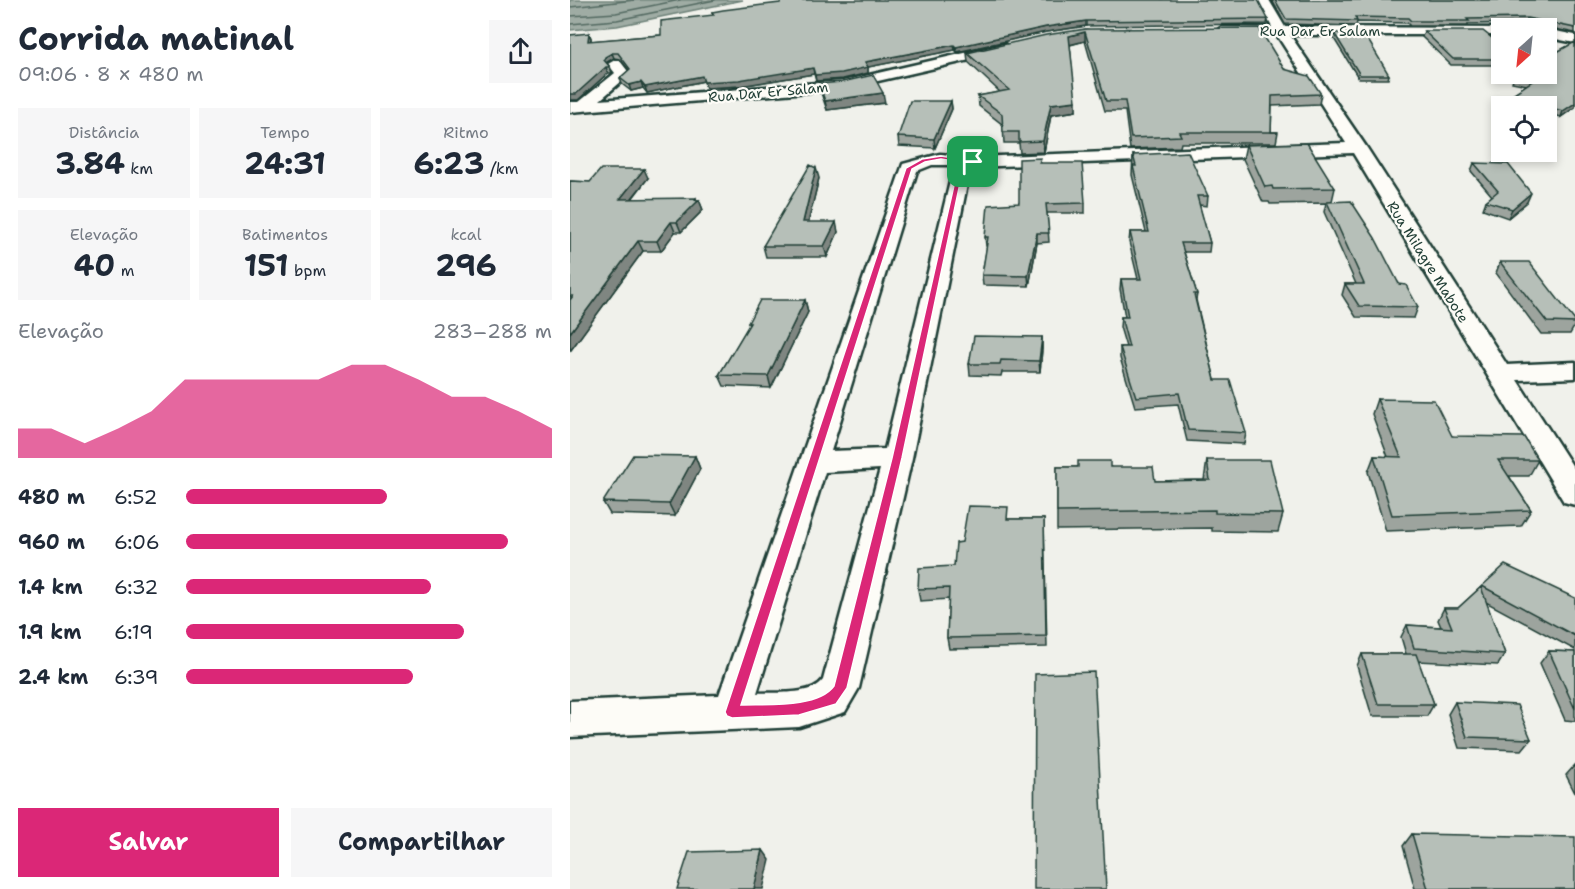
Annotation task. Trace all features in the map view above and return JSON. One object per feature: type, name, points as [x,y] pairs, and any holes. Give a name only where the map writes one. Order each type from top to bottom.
[{"type":"street","name":"Rua Milagre Mabote","points":[[1263,0],[1280,30],[1358,147],[1497,373],[1575,494]]},
{"type":"street","name":"Rua Dar Er Salam","points":[[1210,31],[1491,31]]},
{"type":"street","points":[[1557,35],[1575,39]]},
{"type":"street","name":"Rua Dar Er Salam","points":[[574,110],[843,85],[1023,43]]},
{"type":"street","points":[[574,110],[623,74],[615,64]]},
{"type":"street","points":[[732,712],[909,168],[924,161],[941,158],[973,162],[1358,147]]},
{"type":"street","points":[[570,719],[799,709],[831,700],[840,688],[897,458],[961,168],[973,162]]},
{"type":"street","points":[[1497,373],[1575,370]]},
{"type":"street","points":[[815,462],[897,458]]},
{"type":"water","points":[[570,0],[743,0],[617,26],[570,30]]},
{"type":"building","points":[[781,0],[1258,0],[1268,19],[1086,21],[1046,27],[956,47],[954,45],[865,62],[868,67],[842,73],[815,75],[813,68],[739,80],[704,82],[702,76],[645,87],[641,82],[629,85],[620,78],[630,69],[618,53],[612,53],[604,60],[610,67],[606,67],[576,94],[570,94],[570,35],[589,33],[588,41],[661,35],[661,21],[714,15],[712,12],[780,3]]},
{"type":"building","points":[[1275,0],[1575,0],[1575,28],[1557,24],[1557,18],[1467,19],[1469,21],[1411,21],[1408,18],[1355,17],[1357,21],[1286,19]]},
{"type":"building","points":[[1259,28],[1284,69],[1309,76],[1321,94],[1272,96],[1271,132],[1179,132],[1181,136],[1131,138],[1125,101],[1106,101],[1085,32],[1069,36],[1076,101],[1051,104],[1043,141],[1019,142],[1019,132],[1003,132],[1002,114],[978,96],[1009,90],[967,53],[1046,35],[1086,29]]},
{"type":"building","points":[[1424,31],[1483,31],[1491,37],[1491,59],[1453,59]]},
{"type":"building","points":[[1334,33],[1364,33],[1389,75],[1360,75]]},
{"type":"building","points":[[1575,42],[1575,103],[1563,111],[1557,109],[1557,96],[1510,96],[1528,84],[1557,84],[1557,52]]},
{"type":"building","points":[[873,75],[883,93],[825,101],[819,84],[842,82]]},
{"type":"building","points":[[910,101],[951,101],[934,139],[898,137]]},
{"type":"building","points":[[1307,143],[1335,188],[1273,189],[1272,186],[1265,187],[1246,145]]},
{"type":"building","points":[[1188,152],[1208,196],[1197,196],[1210,243],[1181,243],[1197,294],[1194,294],[1215,380],[1230,380],[1246,433],[1188,430],[1179,393],[1136,397],[1120,347],[1129,347],[1121,317],[1128,317],[1121,279],[1141,279],[1130,232],[1149,232],[1133,166],[1136,166],[1133,155]]},
{"type":"building","points":[[1041,158],[1039,163],[1082,163],[1085,203],[1046,204],[1049,233],[1037,233],[1028,276],[982,275],[988,237],[985,237],[988,205],[1019,203],[1019,159]]},
{"type":"building","points":[[1474,163],[1508,164],[1531,193],[1512,209],[1486,201],[1498,191]]},
{"type":"building","points":[[810,165],[816,168],[803,222],[836,222],[824,246],[763,246]]},
{"type":"building","points":[[601,169],[644,169],[620,199],[696,198],[695,200],[699,200],[677,222],[671,222],[657,241],[638,241],[570,333],[570,300],[573,296],[570,296],[570,181],[590,182]]},
{"type":"building","points":[[1351,201],[1375,238],[1399,284],[1406,285],[1418,307],[1359,306],[1345,284],[1364,284],[1327,202]]},
{"type":"building","points":[[1500,262],[1529,262],[1575,323],[1547,322]]},
{"type":"building","points":[[760,300],[805,300],[768,376],[719,375],[750,323],[748,323]]},
{"type":"building","points":[[974,336],[1042,337],[1039,361],[1001,360],[1000,364],[969,364]]},
{"type":"building","points":[[1377,399],[1434,400],[1452,436],[1524,437],[1538,460],[1498,460],[1531,510],[1392,515],[1374,456],[1401,457]]},
{"type":"building","points":[[633,455],[695,456],[669,504],[603,502]]},
{"type":"building","points":[[1207,460],[1270,460],[1283,514],[1215,513],[1215,510],[1057,512],[1057,467],[1078,467],[1078,461],[1110,461],[1110,467],[1153,467],[1155,481],[1210,480]]},
{"type":"building","points":[[968,506],[1008,507],[1007,519],[1044,519],[1046,636],[947,638],[949,588],[918,589],[919,568],[954,566],[956,543],[962,542]]},
{"type":"building","points":[[1505,565],[1575,598],[1575,636],[1482,586]]},
{"type":"building","points":[[1481,587],[1505,654],[1414,648],[1407,625],[1452,628],[1444,608],[1458,608]]},
{"type":"building","points":[[1549,651],[1575,652],[1575,709]]},
{"type":"building","points":[[1362,654],[1416,654],[1434,704],[1378,704]]},
{"type":"building","points":[[1094,672],[1106,889],[1034,889],[1035,674]]},
{"type":"building","points":[[1455,702],[1517,705],[1531,739],[1467,737]]},
{"type":"building","points":[[1412,834],[1575,837],[1575,889],[1428,889]]},
{"type":"building","points":[[763,850],[754,889],[677,889],[689,852]]},
{"type":"route","points":[[941,158],[973,162],[961,168],[897,458],[840,688],[831,700],[799,709],[732,712],[909,168],[924,161],[941,158]]}]
